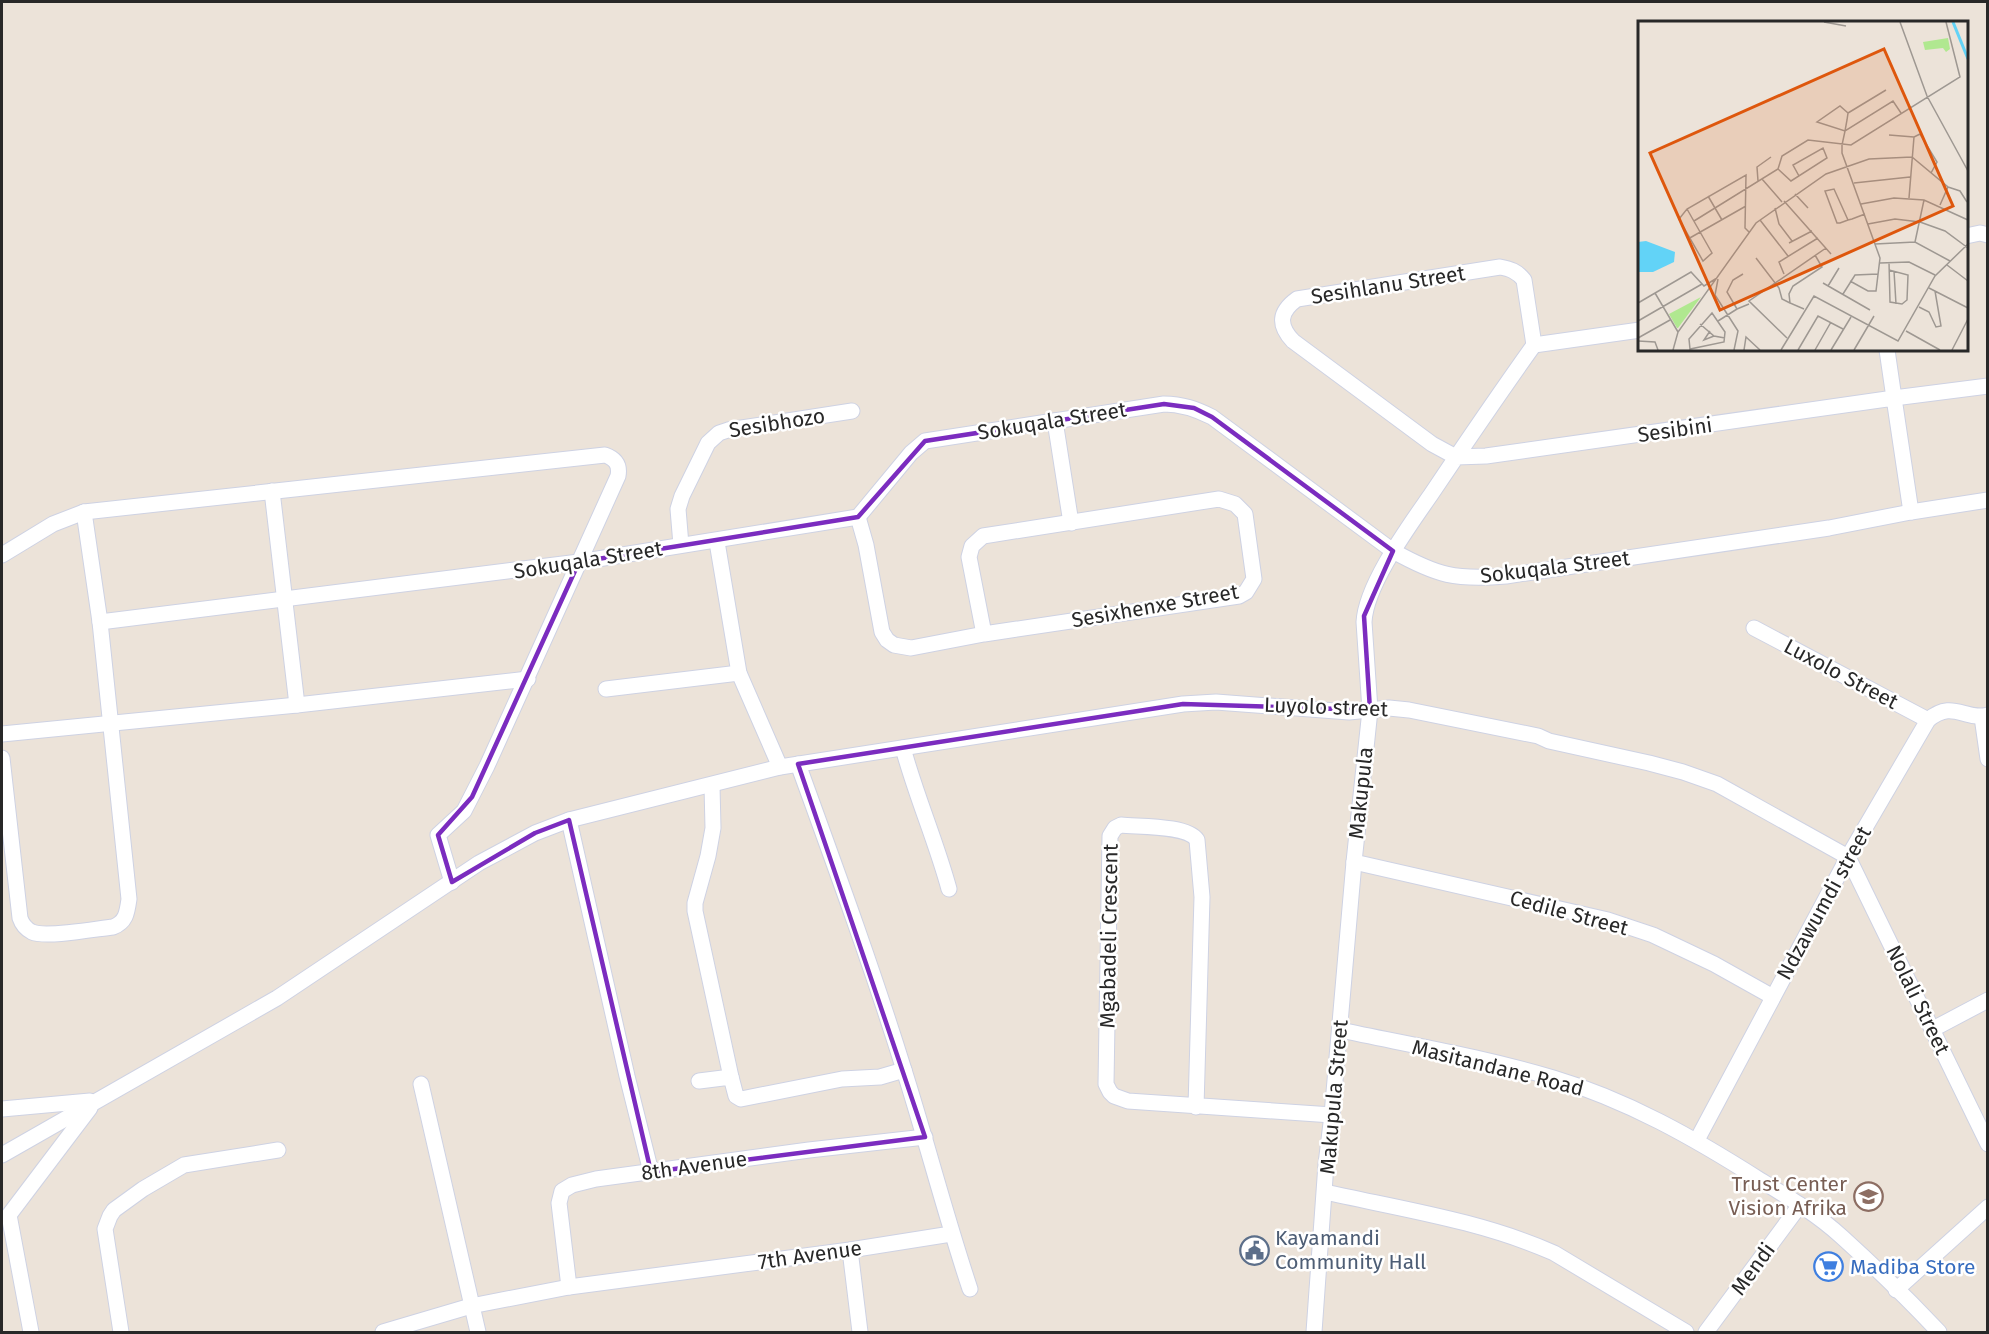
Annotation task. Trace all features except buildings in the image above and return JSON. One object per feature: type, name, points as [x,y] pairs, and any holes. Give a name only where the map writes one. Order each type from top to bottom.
[{"type":"street","points":[[1968,236],[1980,233],[1988,235]]},
{"type":"street","name":"Sesihlanu Street","points":[[1456,457],[1432,444],[1293,341],[1286,333],[1282,323],[1288,306],[1297,299],[1500,267],[1512,269],[1524,280],[1534,345]]},
{"type":"street","points":[[1393,551],[1534,345],[1638,330]]},
{"type":"street","points":[[1887,351],[1911,512]]},
{"type":"street","name":"Sesibini","points":[[1456,457],[1486,456],[1566,446],[1988,386]]},
{"type":"street","name":"Sokuqala Street","points":[[100,622],[579,562],[681,545],[717,542],[858,517],[910,453],[925,441],[1164,404],[1178,404],[1194,408],[1212,417],[1393,551],[1418,565],[1459,578],[1484,578],[1818,530],[1988,500]]},
{"type":"street","name":"Sesibhozo","points":[[681,545],[678,509],[682,496],[713,437],[728,430],[852,411]]},
{"type":"street","points":[[1055,421],[1071,523]]},
{"type":"street","points":[[2,555],[53,524],[84,512],[605,455],[612,458],[617,463],[618,476],[528,679],[464,811],[438,835],[452,882]]},
{"type":"street","points":[[272,491],[297,705]]},
{"type":"street","name":"Sesixhenxe Street","points":[[858,517],[866,545],[882,632],[894,645],[911,648],[984,634],[1239,596],[1246,592],[1254,579],[1245,514],[1242,509],[1227,500],[1219,499],[983,536],[972,546],[969,557],[984,634]]},
{"type":"street","points":[[2,758],[22,923],[29,931],[45,934],[113,927],[125,920],[129,899],[100,622],[84,512]]},
{"type":"street","points":[[717,542],[739,673],[780,767]]},
{"type":"street","name":"Makupula","points":[[1354,862],[1370,710],[1364,616],[1368,599],[1393,551]]},
{"type":"street","name":"Luxolo Street","points":[[1754,628],[1928,720]]},
{"type":"street","points":[[606,689],[739,673]]},
{"type":"street","points":[[2,734],[297,705],[528,679]]},
{"type":"street","name":"Luyolo street","points":[[2,1155],[277,999],[479,863],[535,833],[569,820],[798,764],[1183,704],[1216,702],[1349,712],[1389,708],[1538,736],[1549,741],[1683,772],[1717,784],[1848,857]]},
{"type":"street","points":[[1928,720],[1937,712],[1946,710],[1984,716],[1988,759]]},
{"type":"street","name":"Ndzawumdi street","points":[[1697,1140],[1848,857],[1928,720]]},
{"type":"street","points":[[903,748],[949,889]]},
{"type":"street","points":[[798,764],[870,965],[925,1137],[951,1234],[970,1289]]},
{"type":"street","points":[[712,786],[713,828],[708,856],[696,895],[695,911],[736,1096],[741,1099],[842,1079],[880,1077],[904,1070]]},
{"type":"street","points":[[569,820],[651,1172]]},
{"type":"street","name":"Mgabadeli Crescent","points":[[1196,1107],[1202,897],[1197,840],[1183,831],[1121,825],[1115,828],[1110,836],[1106,1084],[1110,1092],[1128,1101],[1196,1107],[1332,1115]]},
{"type":"street","name":"Nolali Street","points":[[1848,857],[1988,1144]]},
{"type":"street","name":"Cedile Street","points":[[1354,862],[1608,920],[1663,940],[1714,964],[1773,997]]},
{"type":"street","name":"Makupula Street","points":[[1314,1332],[1326,1164],[1354,862]]},
{"type":"street","points":[[1933,1029],[1988,1000]]},
{"type":"street","name":"Masitandane Road","points":[[1340,1030],[1496,1063],[1553,1078],[1590,1090],[1697,1140],[1800,1205],[1841,1236],[1939,1332]]},
{"type":"street","points":[[699,1081],[730,1077]]},
{"type":"street","points":[[421,1084],[478,1332]]},
{"type":"street","points":[[2,1109],[96,1100]]},
{"type":"street","points":[[32,1332],[9,1215],[96,1100]]},
{"type":"street","name":"8th Avenue","points":[[569,1287],[560,1203],[562,1191],[572,1185],[809,1150],[925,1137]]},
{"type":"street","points":[[121,1332],[105,1229],[114,1210],[184,1165],[278,1150]]},
{"type":"street","points":[[1325,1192],[1477,1227],[1532,1244],[1554,1253],[1686,1332]]},
{"type":"street","name":"Mendi","points":[[1706,1332],[1800,1205]]},
{"type":"street","points":[[1896,1290],[1988,1207]]},
{"type":"street","name":"7th Avenue","points":[[384,1332],[471,1306],[569,1287],[850,1250],[951,1234]]},
{"type":"street","points":[[850,1250],[860,1332]]},
{"type":"highlighted area","points":[[1164,404],[1194,408],[1212,417],[1393,551],[1364,616],[1370,710],[1183,704],[798,764],[925,1137],[651,1172],[569,820],[535,833],[452,882],[438,835],[472,797],[579,562],[858,517],[925,441]]},
{"type":"place","name":"Trust Center Vision Afrika","points":[[1868,1196]]},
{"type":"place","name":"Kayamandi Community Hall","points":[[1254,1250]]},
{"type":"place","name":"Madiba Store","points":[[1829,1267]]}]
